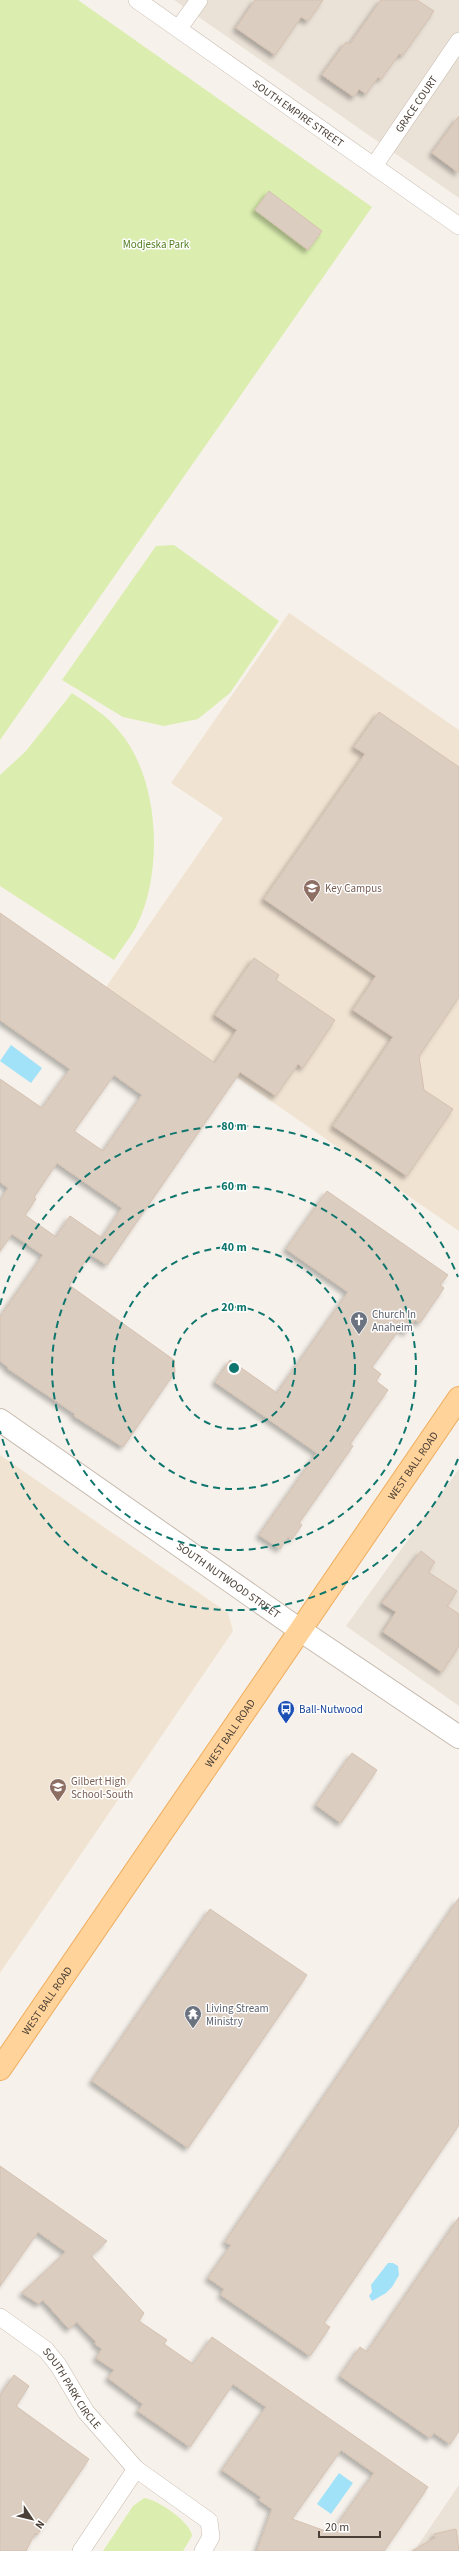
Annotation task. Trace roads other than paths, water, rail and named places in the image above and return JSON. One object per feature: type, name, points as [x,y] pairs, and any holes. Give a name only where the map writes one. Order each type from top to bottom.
[{"type":"main road","name":"WEST BALL ROAD","points":[[0,2069],[459,1398]]},
{"type":"street","name":"SOUTH EMPIRE STREET","points":[[137,0],[179,28],[459,226]]},
{"type":"street","points":[[179,28],[199,0]]},
{"type":"street","name":"GRACE COURT","points":[[374,166],[459,42]]},
{"type":"street","name":"SOUTH NUTWOOD STREET","points":[[0,1420],[300,1630],[459,1737]]},
{"type":"street","name":"SOUTH PARK CIRCLE","points":[[0,2317],[46,2350],[58,2365],[86,2412],[136,2469],[210,2521],[211,2537],[203,2551]]},
{"type":"street","points":[[81,2551],[136,2469]]},
{"type":"water","points":[[11,1045],[42,1068],[31,1083],[0,1061]]},
{"type":"water","points":[[388,2263],[393,2263],[398,2266],[399,2275],[392,2287],[386,2293],[372,2301],[369,2296],[372,2292],[371,2285]]},
{"type":"water","points":[[339,2473],[353,2483],[331,2514],[317,2504]]},
{"type":"place","name":"Key Campus","points":[[312,903]]},
{"type":"place","name":"Church In Anaheim","points":[[359,1335]]},
{"type":"place","name":"Ball-Nutwood","points":[[286,1724]]},
{"type":"place","name":"Gilbert High School-South","points":[[58,1802]]},
{"type":"place","name":"Living Stream Ministry","points":[[193,2029]]},
{"type":"park label","name":"Modjeska Park","points":[[156,244]]}]
